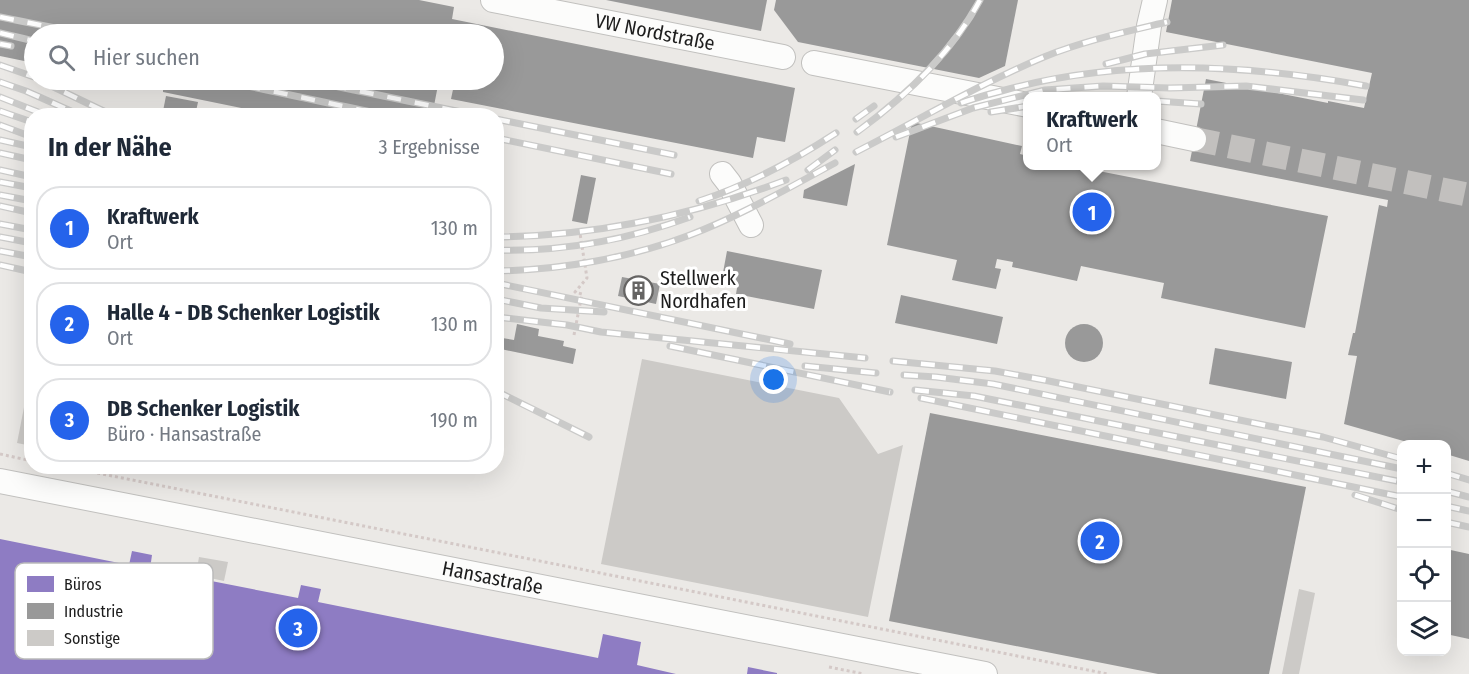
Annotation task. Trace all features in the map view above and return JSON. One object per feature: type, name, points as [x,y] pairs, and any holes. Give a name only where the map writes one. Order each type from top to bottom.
[{"type":"street","name":"VW Nordstraße","points":[[493,0],[783,57]]},
{"type":"street","points":[[1140,92],[1155,0]]},
{"type":"street","points":[[814,63],[1023,104]]},
{"type":"street","points":[[1161,132],[1194,139]]},
{"type":"street","points":[[722,174],[751,225]]},
{"type":"street","name":"Hansastraße","points":[[0,481],[985,674]]},
{"type":"path","points":[[574,335],[582,294],[576,292],[587,278],[579,227]]},
{"type":"path","points":[[0,454],[24,458]]},
{"type":"path","points":[[102,474],[1108,674]]},
{"type":"building: Büros","points":[[0,539],[119,563],[15,563],[15,659],[213,659],[213,581],[298,598],[301,585],[321,589],[318,602],[598,658],[603,634],[641,642],[637,665],[676,674],[0,674]]},
{"type":"building: Büros","points":[[132,551],[152,555],[151,563],[129,563]]},
{"type":"building: Büros","points":[[748,667],[777,673],[777,674],[747,674]]},
{"type":"building: Industrie","points":[[0,0],[419,0],[454,7],[452,19],[477,24],[24,24],[24,61],[0,56]]},
{"type":"building: Industrie","points":[[606,0],[767,0],[761,31]]},
{"type":"building: Industrie","points":[[776,0],[1018,0],[1005,66],[979,78],[798,42],[774,10]]},
{"type":"building: Industrie","points":[[1172,0],[1469,0],[1469,461],[1451,456],[1451,440],[1400,440],[1344,424],[1357,356],[1348,355],[1353,333],[1355,333],[1379,205],[1387,207],[1388,200],[1190,161],[1206,79],[1364,108],[1372,73],[1166,32]]},
{"type":"building: Industrie","points":[[504,29],[795,88],[785,142],[757,137],[753,158],[451,99],[453,90],[504,90]]},
{"type":"building: Industrie","points":[[163,90],[437,90],[434,108],[242,108],[163,92]]},
{"type":"building: Industrie","points":[[166,96],[198,102],[197,108],[164,108]]},
{"type":"building: Industrie","points":[[912,122],[1022,146],[1020,154],[1023,155],[1023,170],[1093,170],[1328,216],[1305,328],[1161,298],[1164,283],[1081,266],[1077,281],[1012,267],[1013,262],[997,259],[995,268],[1001,269],[996,289],[952,280],[957,260],[887,245]]},
{"type":"building: Industrie","points":[[855,164],[847,206],[803,198],[804,190]]},
{"type":"building: Industrie","points":[[581,175],[596,178],[587,224],[572,221]]},
{"type":"building: Industrie","points":[[727,251],[822,270],[814,309],[736,294],[738,282],[722,278]]},
{"type":"building: Industrie","name":"Stellwerk Nordhafen","points":[[622,277],[660,284],[656,304],[618,296]]},
{"type":"building: Industrie","points":[[901,295],[1003,317],[997,344],[895,323]]},
{"type":"building: Industrie","points":[[517,324],[539,329],[538,336],[564,341],[563,346],[576,349],[573,364],[504,350],[504,338],[514,340]]},
{"type":"building: Industrie","points":[[1084,324],[1098,329],[1103,343],[1098,357],[1084,362],[1070,357],[1065,343],[1070,329]]},
{"type":"building: Industrie","points":[[1215,348],[1292,362],[1286,399],[1209,384]]},
{"type":"building: Industrie","points":[[930,413],[1306,487],[1269,674],[1158,674],[889,621]]},
{"type":"building: Industrie","points":[[1451,550],[1469,554],[1469,639],[1451,635]]},
{"type":"building: Sonstige","points":[[642,359],[839,398],[878,454],[903,445],[868,617],[601,564]]},
{"type":"building: Sonstige","points":[[24,407],[24,444],[17,443]]},
{"type":"building: Sonstige","points":[[199,557],[228,562],[224,581],[213,579],[213,563],[198,563]]},
{"type":"building: Sonstige","points":[[1299,589],[1315,593],[1299,674],[1282,674]]},
{"type":"tunnel","points":[[1194,139],[1469,195]]},
{"type":"railway","points":[[857,132],[893,104],[926,73],[955,38],[980,0]]},
{"type":"railway","points":[[0,17],[35,24]]},
{"type":"railway","points":[[856,152],[973,90],[1044,57],[1120,33],[1167,22]]},
{"type":"railway","points":[[0,33],[24,39]]},
{"type":"railway","points":[[0,44],[11,46]]},
{"type":"railway","points":[[1106,64],[1145,54],[1223,45]]},
{"type":"railway","points":[[0,65],[24,73]]},
{"type":"railway","points":[[961,103],[1049,80],[1140,69],[1231,69],[1366,86]]},
{"type":"railway","points":[[0,82],[64,108]]},
{"type":"railway","points":[[1037,92],[1103,86],[1170,88],[1246,86],[1363,100]]},
{"type":"railway","points":[[60,90],[97,108]]},
{"type":"railway","points":[[266,90],[352,108]]},
{"type":"railway","points":[[354,90],[442,108]]},
{"type":"railway","points":[[896,137],[973,108],[1023,96]]},
{"type":"railway","points":[[0,97],[28,108]]},
{"type":"railway","points":[[1161,101],[1201,104]]},
{"type":"railway","points":[[856,119],[874,106]]},
{"type":"railway","points":[[991,112],[1023,107]]},
{"type":"railway","points":[[0,111],[24,119]]},
{"type":"railway","points":[[504,121],[674,155]]},
{"type":"railway","points":[[0,125],[24,134]]},
{"type":"railway","points":[[699,201],[770,172],[836,133]]},
{"type":"railway","points":[[0,140],[24,145]]},
{"type":"railway","points":[[504,140],[671,174]]},
{"type":"railway","points":[[808,170],[835,150]]},
{"type":"railway","points":[[0,153],[24,158]]},
{"type":"railway","points":[[504,271],[595,261],[667,243],[727,219],[835,163]]},
{"type":"railway","points":[[0,170],[24,175]]},
{"type":"railway","points":[[504,237],[570,233],[644,221],[716,204],[786,180]]},
{"type":"railway","points":[[0,182],[24,186]]},
{"type":"railway","points":[[0,195],[24,200]]},
{"type":"railway","points":[[0,206],[24,211]]},
{"type":"railway","points":[[504,250],[546,249],[595,243],[643,232],[690,217]]},
{"type":"railway","points":[[0,224],[24,228]]},
{"type":"railway","points":[[0,237],[24,242]]},
{"type":"railway","points":[[0,251],[24,256]]},
{"type":"railway","points":[[0,265],[24,270]]},
{"type":"railway","points":[[504,285],[790,344]]},
{"type":"railway","points":[[504,301],[541,308],[604,312]]},
{"type":"railway","points":[[504,318],[567,325],[601,332],[865,358]]},
{"type":"railway","points":[[670,346],[890,392]]},
{"type":"railway","points":[[893,361],[995,371],[1044,380],[1323,437],[1397,458]]},
{"type":"railway","points":[[805,366],[876,373]]},
{"type":"railway","points":[[904,375],[993,384],[1397,468]]},
{"type":"railway","points":[[915,390],[974,396],[1397,481]]},
{"type":"railway","points":[[504,395],[589,437]]},
{"type":"railway","points":[[921,398],[1397,496]]},
{"type":"railway","points":[[1451,475],[1469,480]]},
{"type":"railway","points":[[1451,492],[1469,497]]},
{"type":"railway","points":[[1355,495],[1397,508]]},
{"type":"railway","points":[[1451,507],[1469,511]]},
{"type":"railway","points":[[1451,523],[1469,527]]},
{"type":"place","name":"Kraftwerk","points":[[1092,212]]},
{"type":"place","name":"Stellwerk Nordhafen","points":[[639,290]]},
{"type":"place","name":"Halle 4 - DB Schenker Logistik","points":[[1100,541]]},
{"type":"place","name":"DB Schenker Logistik","points":[[298,628]]}]
